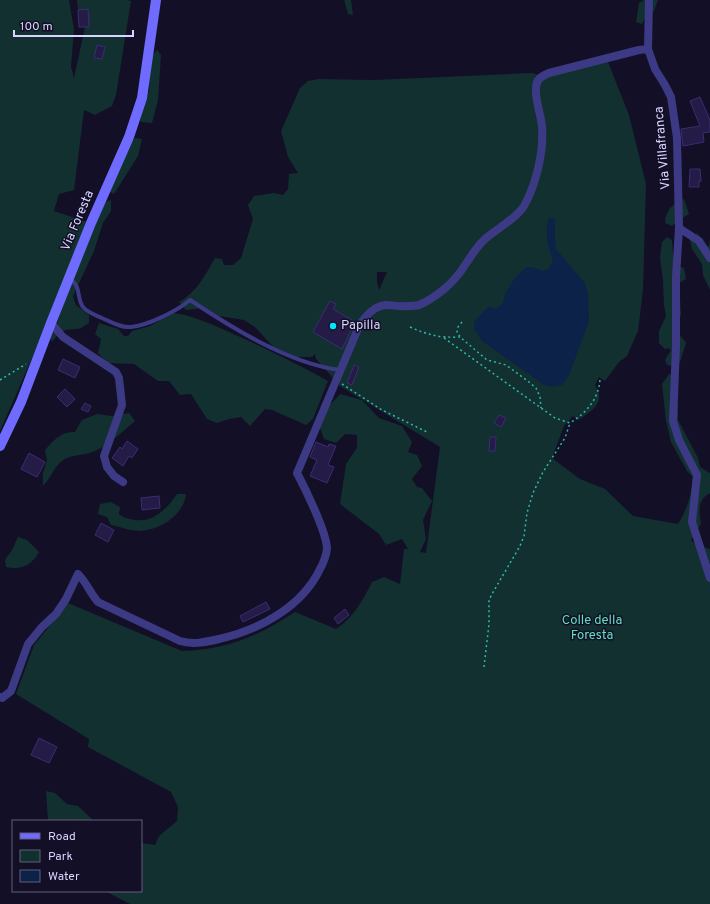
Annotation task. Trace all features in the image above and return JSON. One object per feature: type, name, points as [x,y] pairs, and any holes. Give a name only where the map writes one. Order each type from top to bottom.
[{"type":"main road","name":"Via Foresta","points":[[0,446],[21,402],[68,279],[129,137],[142,98],[156,0]]},
{"type":"street","name":"Via Villafranca","points":[[648,0],[648,49],[656,69],[671,97],[677,138],[679,228],[676,277],[676,346],[673,421],[679,440],[697,475],[692,522],[710,578]]},
{"type":"street","points":[[0,697],[2,698],[11,691],[28,644],[42,627],[56,614],[66,599],[78,574],[86,582],[91,593],[98,602],[188,644],[234,635],[261,624],[301,598],[315,581],[325,560],[327,548],[323,533],[297,473],[360,324],[367,314],[376,308],[386,305],[400,307],[418,306],[432,298],[448,286],[484,240],[521,210],[533,184],[541,157],[542,127],[536,88],[541,77],[549,73],[648,49]]},
{"type":"street","points":[[679,228],[699,241],[710,258]]},
{"type":"street","points":[[51,323],[63,337],[116,372],[119,378],[122,405],[104,456],[107,467],[114,476],[122,482]]},
{"type":"lane","points":[[68,279],[77,285],[81,304],[86,310],[118,326],[132,327],[144,324],[176,310],[190,300],[227,325],[282,352],[339,374]]},
{"type":"path","points":[[462,322],[458,327],[457,332],[460,337],[487,360],[506,365],[536,388],[540,397],[541,408]]},
{"type":"path","points":[[410,327],[429,335],[444,338],[460,337]]},
{"type":"path","points":[[444,338],[555,418],[570,423]]},
{"type":"path","points":[[0,380],[26,364]]},
{"type":"path","points":[[339,374],[341,384],[382,410],[427,432]]},
{"type":"path","points":[[484,667],[489,624],[489,600],[520,546],[524,536],[527,513],[531,498],[543,472],[565,438],[570,423],[578,418],[595,399],[599,390],[600,379]]},
{"type":"green space","points":[[0,0],[69,0],[74,29],[71,67],[74,78],[85,27],[88,27],[88,9],[78,10],[77,0],[131,1],[116,95],[112,106],[95,115],[84,110],[74,190],[59,194],[54,211],[87,222],[41,338],[0,431]]},
{"type":"green space","points":[[344,0],[351,0],[353,15],[348,14]]},
{"type":"green space","points":[[644,0],[658,0],[654,11],[645,18],[642,24],[636,22],[639,3]]},
{"type":"green space","points":[[157,50],[161,55],[158,100],[152,123],[141,122],[139,119],[149,91],[151,57]]},
{"type":"green space","name":"Colle della Foresta","points":[[608,62],[629,115],[646,184],[643,290],[638,331],[627,356],[619,362],[605,381],[599,377],[595,385],[598,391],[599,401],[593,409],[578,420],[573,416],[564,426],[552,458],[580,479],[605,489],[633,516],[678,524],[684,513],[692,489],[693,477],[687,471],[671,442],[666,421],[662,384],[669,374],[675,375],[678,378],[678,420],[698,458],[700,467],[710,473],[710,493],[701,502],[701,524],[691,540],[697,545],[710,549],[710,904],[130,904],[107,892],[142,892],[142,843],[155,845],[159,836],[177,821],[178,807],[171,792],[88,747],[89,739],[16,694],[34,645],[68,603],[182,651],[228,645],[255,635],[295,612],[336,629],[348,620],[361,602],[372,582],[384,577],[400,584],[404,549],[408,549],[402,539],[386,545],[379,534],[340,504],[346,464],[357,448],[357,435],[345,434],[336,443],[324,439],[319,425],[327,408],[340,394],[362,400],[379,418],[402,426],[412,442],[408,452],[417,455],[422,466],[412,479],[417,487],[422,488],[432,501],[423,520],[426,539],[420,552],[426,553],[440,447],[340,386],[316,359],[315,354],[312,357],[297,357],[275,349],[255,327],[244,320],[219,316],[204,308],[186,310],[179,302],[196,288],[215,258],[222,259],[224,265],[233,265],[241,258],[253,219],[248,205],[254,196],[274,193],[283,195],[288,189],[289,174],[298,173],[288,157],[281,131],[300,88],[308,81],[318,79],[374,80],[532,73],[546,77]],"holes":[[[377,272],[387,272],[379,290]]]},
{"type":"green space","points":[[135,138],[142,139],[138,156],[114,194],[108,191],[128,147]]},
{"type":"green space","points":[[684,199],[689,214],[672,226],[665,223],[666,215],[670,208]]},
{"type":"green space","points":[[111,200],[111,211],[103,223],[94,251],[73,296],[76,305],[89,315],[89,323],[77,329],[63,331],[52,342],[49,336],[54,325],[57,324],[64,300],[100,204]]},
{"type":"green space","points":[[697,233],[703,240],[705,247],[709,246],[710,239],[710,290],[703,275],[702,264],[692,249],[690,240]]},
{"type":"green space","points":[[667,237],[672,240],[673,264],[684,268],[686,279],[676,285],[674,300],[680,297],[681,316],[672,322],[673,326],[686,343],[680,362],[676,366],[667,365],[665,360],[671,350],[668,348],[665,349],[659,343],[659,331],[666,316],[660,258],[662,242]]},
{"type":"green space","points":[[174,313],[209,323],[279,355],[328,381],[313,419],[306,425],[272,410],[265,409],[250,426],[241,417],[217,423],[207,419],[191,394],[180,395],[169,381],[158,381],[134,364],[107,363],[98,353],[101,339],[95,334],[99,323],[118,329],[124,336],[128,336],[132,331],[150,326]]},
{"type":"green space","points":[[129,413],[135,421],[121,433],[106,445],[95,451],[69,457],[62,461],[43,486],[43,473],[47,460],[45,450],[55,440],[66,433],[75,432],[82,420],[97,414],[112,416]]},
{"type":"green space","points":[[177,494],[186,494],[184,502],[176,515],[163,524],[148,530],[140,531],[111,525],[107,517],[98,514],[100,504],[111,502],[120,507],[119,514],[123,517],[145,520],[163,511]]},
{"type":"green space","points":[[18,537],[27,540],[39,552],[33,561],[25,566],[16,568],[6,567],[5,560]]},
{"type":"green space","points":[[46,791],[55,793],[67,804],[78,806],[93,820],[48,820]]},
{"type":"water","points":[[549,218],[553,218],[555,220],[556,249],[585,283],[588,295],[589,321],[569,375],[562,385],[553,387],[544,385],[482,341],[474,329],[474,322],[489,306],[494,309],[503,303],[505,294],[515,278],[525,268],[531,267],[544,271],[549,268],[553,260],[547,239]]},
{"type":"building","points":[[88,9],[89,27],[79,27],[78,10]]},
{"type":"building","points":[[97,45],[105,47],[102,59],[94,58]]},
{"type":"building","points":[[700,97],[710,120],[710,132],[703,133],[704,142],[683,146],[681,129],[700,126],[690,101]]},
{"type":"building","points":[[690,169],[700,169],[701,181],[699,181],[699,187],[689,187]]},
{"type":"building","points":[[330,301],[336,304],[333,309],[355,322],[342,349],[313,332]]},
{"type":"building","points":[[63,359],[80,367],[75,378],[58,370]]},
{"type":"building","points":[[354,365],[359,367],[352,385],[347,383]]},
{"type":"building","points":[[65,389],[75,399],[67,407],[57,397]]},
{"type":"building","points":[[85,403],[91,406],[88,412],[81,409]]},
{"type":"building","points":[[499,415],[506,418],[501,427],[494,423]]},
{"type":"building","points":[[490,437],[496,437],[495,451],[489,451]]},
{"type":"building","points":[[127,441],[138,449],[132,458],[129,456],[123,466],[112,458],[120,447],[122,449]]},
{"type":"building","points":[[316,442],[328,447],[329,444],[336,446],[328,465],[334,467],[327,483],[310,476],[317,460],[310,457]]},
{"type":"building","points":[[29,453],[45,462],[37,477],[21,469]]},
{"type":"building","points":[[159,496],[160,508],[142,510],[141,498]]},
{"type":"building","points":[[101,523],[114,530],[108,542],[95,535]]},
{"type":"building","points":[[266,602],[270,609],[243,622],[240,616]]},
{"type":"building","points":[[345,609],[349,615],[338,624],[334,618]]},
{"type":"building","points":[[39,738],[57,747],[49,763],[31,755]]},
{"type":"place","name":"Papilla","points":[[333,326]]}]
